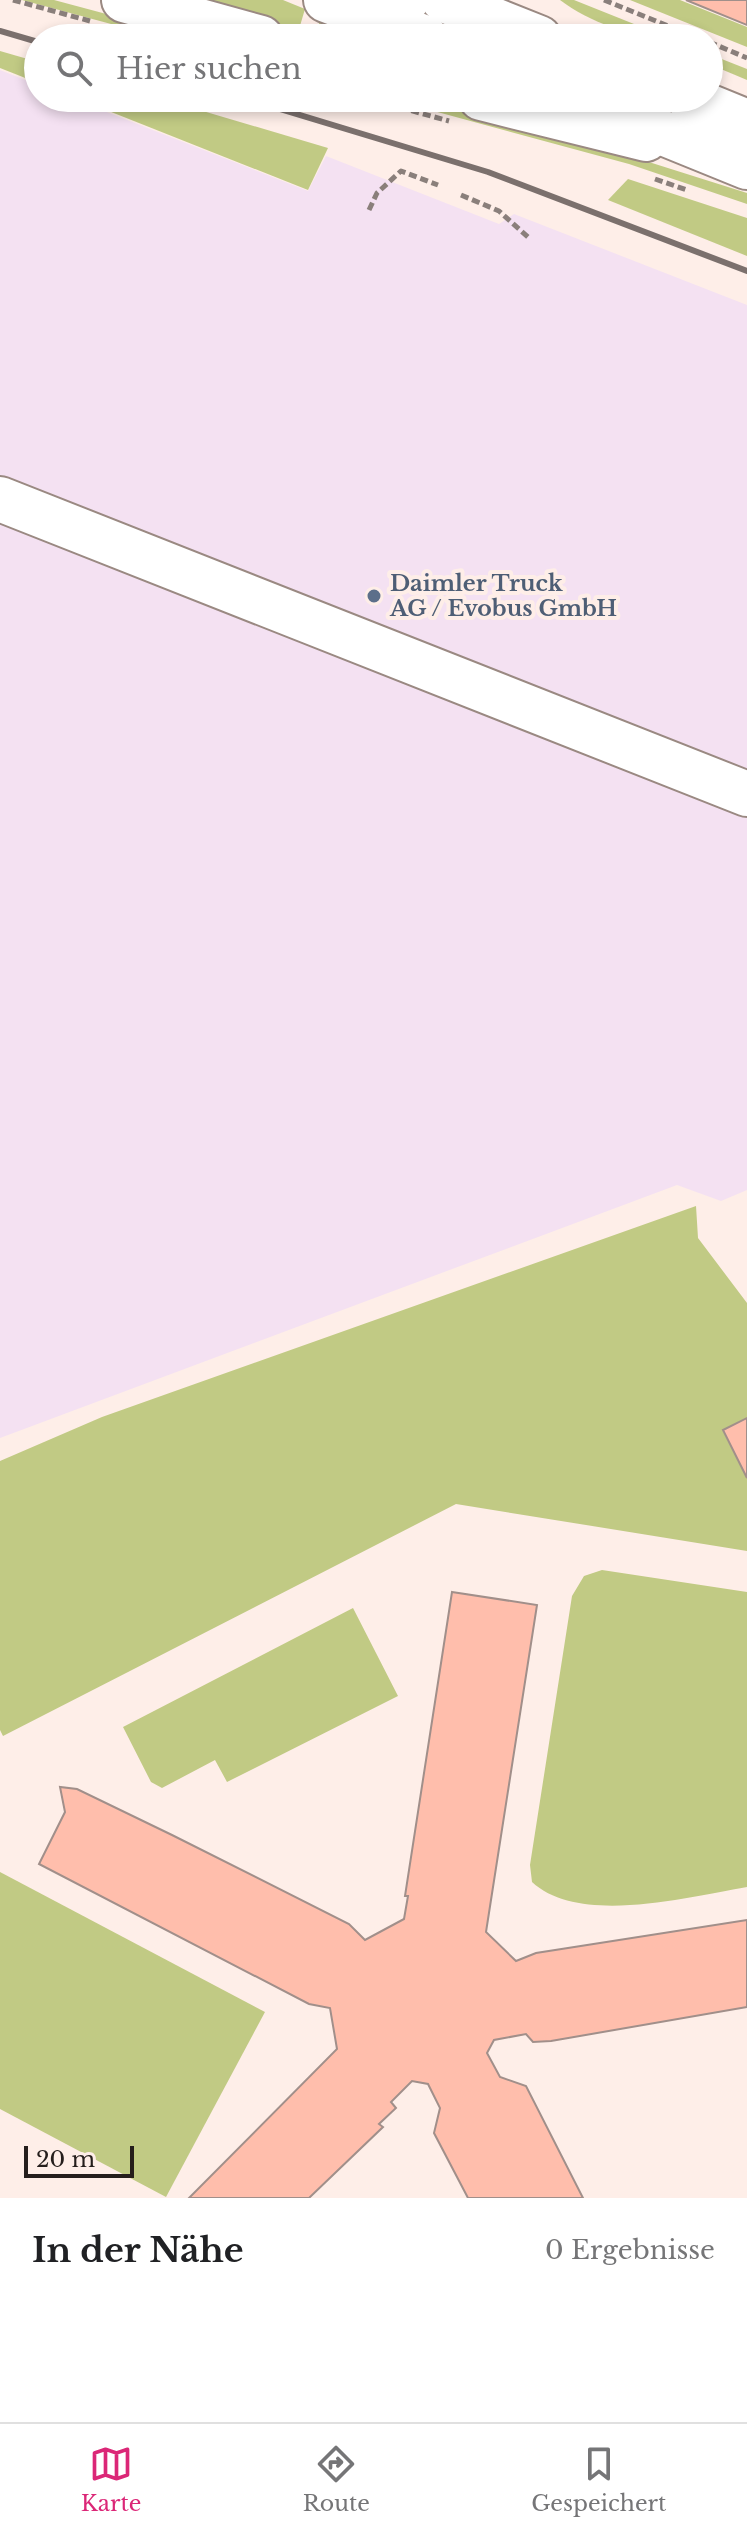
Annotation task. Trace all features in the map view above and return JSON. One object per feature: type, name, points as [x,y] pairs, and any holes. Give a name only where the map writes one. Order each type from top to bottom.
[{"type":"main road","points":[[326,0],[393,8],[411,24]]},
{"type":"main road","points":[[444,0],[504,24]]},
{"type":"main road","points":[[524,0],[540,24]]},
{"type":"main road","points":[[110,11],[183,24]]},
{"type":"main road","points":[[537,112],[732,161]]},
{"type":"main road","points":[[611,112],[732,161]]},
{"type":"main road","points":[[722,112],[747,122]]},
{"type":"main road","points":[[0,499],[747,794]]},
{"type":"path","points":[[13,0],[110,11]]},
{"type":"path","points":[[604,0],[663,24]]},
{"type":"path","points":[[723,48],[747,58]]},
{"type":"path","points":[[369,210],[377,193],[401,171],[438,185]]},
{"type":"path","points":[[461,195],[499,211],[529,238]]},
{"type":"shaded area","name":"Daimler Truck AG / Evobus GmbH","points":[[0,70],[24,79],[24,112],[107,112],[308,191],[326,156],[499,224],[514,214],[747,305],[747,1190],[721,1201],[677,1185],[0,1438]]},
{"type":"green space","points":[[22,0],[54,0],[144,24],[111,24]]},
{"type":"green space","points":[[170,0],[283,0],[305,9],[301,24],[255,24]]},
{"type":"green space","points":[[560,0],[574,0],[634,24],[605,24]]},
{"type":"green space","points":[[630,0],[680,0],[747,27],[747,47],[723,37],[723,24],[690,24]]},
{"type":"green space","points":[[322,16],[342,24],[319,24]]},
{"type":"green space","points":[[0,51],[24,58],[24,77],[0,68]]},
{"type":"green space","points":[[723,60],[747,69],[747,80],[723,70]]},
{"type":"green space","points":[[111,112],[206,112],[328,148],[308,190]]},
{"type":"green space","points":[[438,112],[467,112],[633,157],[747,193],[747,204],[629,164]]},
{"type":"green space","points":[[628,179],[747,218],[747,256],[608,200]]},
{"type":"green space","points":[[696,1206],[698,1238],[747,1303],[747,1418],[723,1431],[747,1478],[747,1551],[456,1504],[3,1736],[0,1730],[0,1461],[102,1417]]},
{"type":"green space","points":[[602,1570],[747,1592],[747,1887],[665,1901],[605,1906],[577,1903],[552,1895],[532,1882],[530,1865],[572,1596],[584,1576]]},
{"type":"green space","points":[[353,1608],[398,1696],[227,1782],[215,1760],[162,1788],[151,1782],[123,1727]]},
{"type":"green space","points":[[0,1872],[265,2012],[166,2197],[0,2109]]},
{"type":"building","points":[[686,0],[747,0],[747,25]]},
{"type":"building","points":[[747,1418],[747,1478],[723,1430]]},
{"type":"building","points":[[452,1592],[537,1605],[486,1932],[516,1961],[536,1953],[747,1920],[747,2007],[551,2041],[533,2042],[526,2034],[494,2040],[487,2053],[500,2077],[526,2086],[583,2198],[468,2198],[434,2133],[440,2108],[428,2084],[412,2081],[391,2102],[396,2108],[379,2124],[383,2127],[309,2198],[189,2198],[337,2049],[330,2008],[309,2004],[39,1864],[65,1812],[60,1787],[77,1789],[172,1835],[349,1924],[365,1940],[404,1919]]},
{"type":"railway","points":[[0,31],[24,38]]},
{"type":"railway","points":[[290,112],[488,172],[747,271]]},
{"type":"place","name":"Daimler Truck AG / Evobus GmbH","points":[[374,596]]}]
